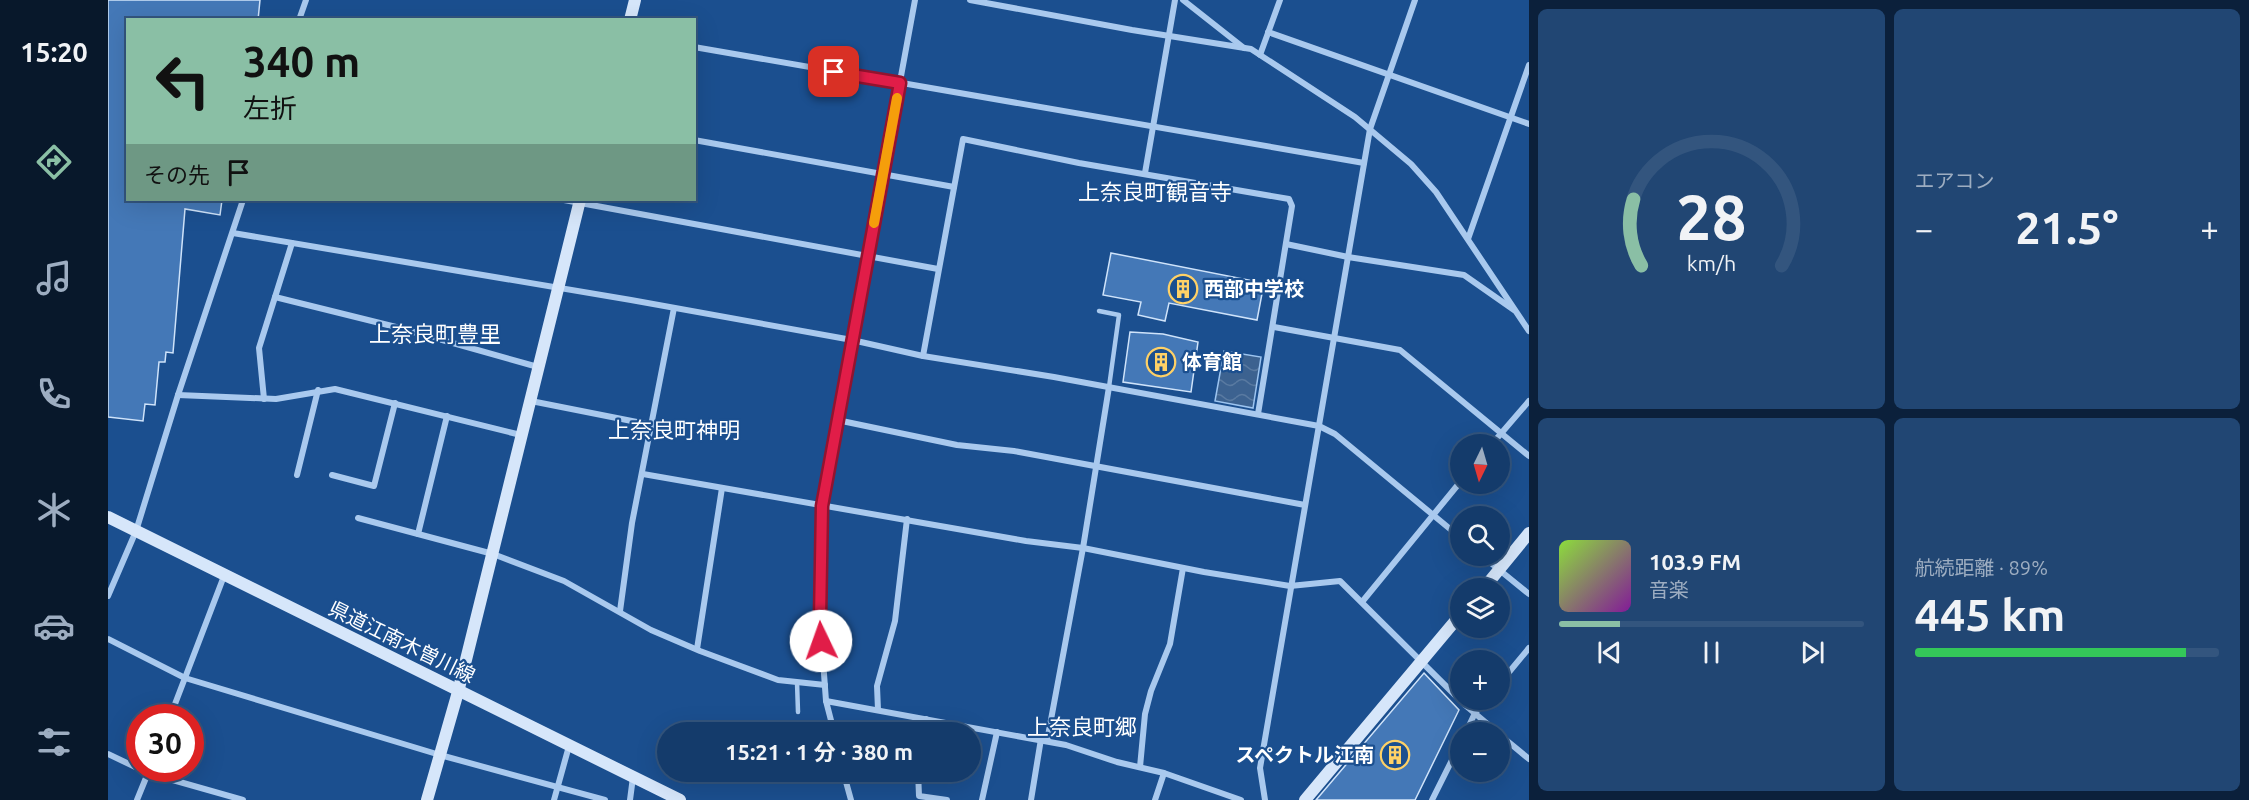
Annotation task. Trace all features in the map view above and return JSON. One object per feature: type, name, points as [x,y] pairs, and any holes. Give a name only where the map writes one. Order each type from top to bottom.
[{"type":"main road","points":[[630,18],[635,0]]},
{"type":"main road","points":[[427,800],[458,692],[579,201]]},
{"type":"main road","name":"県道江南木曽川線","points":[[108,517],[680,800]]},
{"type":"main road","points":[[1493,578],[1529,532]]},
{"type":"main road","points":[[1305,800],[1450,627]]},
{"type":"street","points":[[300,18],[306,0]]},
{"type":"street","points":[[831,722],[826,701],[820,619],[822,506],[915,0]]},
{"type":"street","points":[[969,0],[1244,48],[1260,55],[1355,117],[1412,164],[1436,192],[1529,331]]},
{"type":"street","points":[[1145,173],[1155,126],[1175,0]]},
{"type":"street","points":[[1183,0],[1244,48]]},
{"type":"street","points":[[1260,55],[1280,0]]},
{"type":"street","points":[[1265,800],[1260,768],[1370,129],[1415,0]]},
{"type":"street","points":[[1268,32],[1529,124]]},
{"type":"street","points":[[696,47],[1364,163]]},
{"type":"street","points":[[1468,239],[1529,65]]},
{"type":"street","points":[[923,356],[963,139],[1079,163],[1289,199],[1293,206],[1258,414]]},
{"type":"street","points":[[696,140],[954,187]]},
{"type":"street","points":[[108,596],[136,531],[178,395],[243,201]]},
{"type":"street","points":[[579,201],[938,269]]},
{"type":"street","points":[[233,233],[852,339],[923,356],[1109,387],[1319,426],[1335,434],[1450,529]]},
{"type":"street","points":[[264,399],[259,348],[292,243]]},
{"type":"street","points":[[1287,244],[1348,257],[1464,275],[1517,313]]},
{"type":"street","points":[[275,297],[396,327],[538,367]]},
{"type":"street","points":[[620,611],[633,523],[674,308]]},
{"type":"street","points":[[1274,327],[1400,350],[1529,456]]},
{"type":"street","points":[[1031,800],[1083,548],[1109,387]]},
{"type":"street","points":[[178,395],[276,399],[318,390],[335,389],[521,435]]},
{"type":"street","points":[[297,475],[318,390]]},
{"type":"street","points":[[531,401],[652,426]]},
{"type":"street","points":[[1502,433],[1529,401]]},
{"type":"street","points":[[332,475],[374,486],[395,403]]},
{"type":"street","points":[[418,534],[447,416]]},
{"type":"street","points":[[837,420],[957,445],[1014,451],[1305,506]]},
{"type":"street","points":[[643,474],[822,506],[1083,548],[1290,586],[1340,581],[1485,722]]},
{"type":"street","points":[[697,650],[722,488]]},
{"type":"street","points":[[1362,602],[1450,494]]},
{"type":"street","points":[[358,518],[493,554],[564,581],[651,630],[697,650],[778,680],[825,685]]},
{"type":"street","points":[[878,710],[877,686],[895,621],[907,519]]},
{"type":"street","points":[[1495,566],[1529,594]]},
{"type":"street","points":[[1140,767],[1145,714],[1150,691],[1170,644],[1183,568]]},
{"type":"street","points":[[175,704],[224,576]]},
{"type":"street","points":[[108,639],[185,678],[440,755],[604,800]]},
{"type":"street","points":[[1510,671],[1529,648]]},
{"type":"street","points":[[826,701],[1044,740],[1164,773],[1241,800]]},
{"type":"street","points":[[1471,722],[1478,710]]},
{"type":"street","points":[[982,800],[997,732]]},
{"type":"street","points":[[1510,743],[1529,759]]},
{"type":"street","points":[[554,800],[568,746]]},
{"type":"street","points":[[108,754],[126,761]]},
{"type":"street","points":[[1432,800],[1450,764]]},
{"type":"street","points":[[1155,800],[1164,773]]},
{"type":"street","points":[[630,800],[633,777]]},
{"type":"street","points":[[137,800],[144,782]]},
{"type":"street","points":[[187,782],[243,800]]},
{"type":"street","points":[[846,782],[851,800]]},
{"type":"street","points":[[919,782],[920,796],[947,800]]},
{"type":"lane","points":[[1099,311],[1119,315],[1109,387]]},
{"type":"lane","points":[[797,682],[798,712]]},
{"type":"water","points":[[1224,351],[1261,357],[1253,408],[1215,401]]},
{"type":"building","points":[[108,0],[260,0],[258,18],[126,18],[126,201],[222,201],[220,215],[185,209],[173,353],[166,352],[165,362],[159,362],[155,405],[145,404],[143,421],[108,417]]},
{"type":"building","name":"西部中学校","points":[[1111,253],[1264,283],[1257,320],[1169,303],[1165,321],[1138,315],[1141,302],[1103,295]]},
{"type":"building","name":"体育館","points":[[1130,332],[1163,334],[1198,342],[1191,392],[1123,382]]},
{"type":"building","name":"スペクトル江南","points":[[1424,673],[1450,700],[1450,710],[1459,710],[1453,722],[1450,722],[1450,728],[1415,800],[1316,800]]},
{"type":"slow traffic","points":[[874,223],[897,98]]},
{"type":"place","name":"西部中学校","points":[[1183,289]]},
{"type":"place","name":"体育館","points":[[1161,362]]},
{"type":"place","name":"スペクトル江南","points":[[1395,755]]},
{"type":"district","name":"上奈良町観音寺","points":[[1155,192]]},
{"type":"district","name":"上奈良町豊里","points":[[435,334]]},
{"type":"district","name":"上奈良町神明","points":[[674,430]]},
{"type":"district","name":"上奈良町郷","points":[[1082,727]]},
{"type":"route","points":[[821,641],[822,506],[900,83],[834,72]]}]
